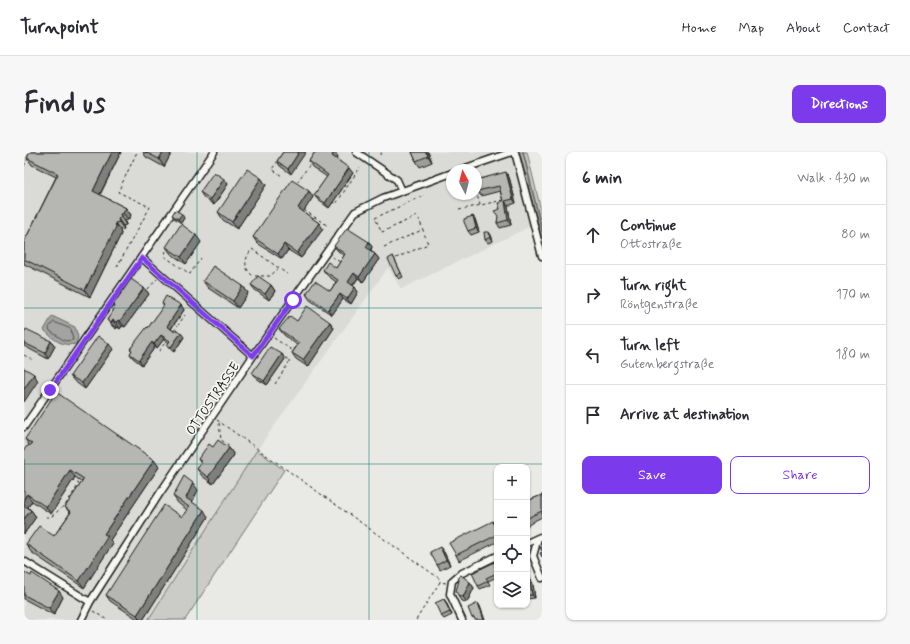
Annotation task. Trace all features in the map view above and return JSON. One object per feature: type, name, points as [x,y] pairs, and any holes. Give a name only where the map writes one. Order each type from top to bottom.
[{"type":"street","points":[[24,427],[214,152]]},
{"type":"street","points":[[356,152],[398,180],[402,191]]},
{"type":"street","points":[[477,164],[512,152]]},
{"type":"street","points":[[515,152],[542,256]]},
{"type":"street","name":"OTTOSTRASSE","points":[[81,620],[160,493],[253,356],[355,212],[362,207],[446,175]]},
{"type":"street","points":[[142,258],[253,356]]},
{"type":"street","points":[[530,542],[540,537]]},
{"type":"street","points":[[533,556],[540,537]]},
{"type":"street","points":[[530,554],[533,556],[542,578]]},
{"type":"street","points":[[462,620],[450,594],[452,582],[460,574],[494,557]]},
{"type":"street","points":[[24,561],[89,605]]},
{"type":"path","points":[[117,268],[150,207],[118,192],[136,152]]},
{"type":"path","points":[[24,166],[29,157]]},
{"type":"path","points":[[280,158],[272,169],[282,176]]},
{"type":"path","points":[[297,182],[314,158]]},
{"type":"path","points":[[332,201],[336,204],[360,167]]},
{"type":"path","points":[[417,216],[382,232],[375,218],[424,195]]},
{"type":"path","points":[[479,200],[480,205]]},
{"type":"path","points":[[460,210],[503,200]]},
{"type":"path","points":[[302,209],[328,226]]},
{"type":"path","points":[[396,258],[428,244],[418,219]]},
{"type":"path","points":[[384,247],[423,230]]},
{"type":"path","points":[[279,268],[270,276],[253,276],[248,272],[245,265],[246,256],[252,249],[279,268],[287,274]]},
{"type":"path","points":[[166,251],[164,256],[190,274],[201,258]]},
{"type":"path","points":[[332,257],[343,263]]},
{"type":"path","points":[[148,288],[161,275]]},
{"type":"path","points":[[172,333],[185,315]]},
{"type":"path","points":[[268,335],[294,352]]},
{"type":"path","points":[[159,351],[168,339]]},
{"type":"path","points":[[275,384],[290,361],[280,353]]},
{"type":"path","points":[[24,355],[33,360]]},
{"type":"path","points":[[213,417],[440,579],[440,582]]},
{"type":"path","points":[[220,422],[221,440],[230,446]]},
{"type":"path","points":[[46,517],[52,517],[66,504],[79,484],[73,480]]},
{"type":"path","points":[[440,582],[452,582]]},
{"type":"path","points":[[416,620],[440,582]]},
{"type":"path","points":[[89,605],[107,620]]},
{"type":"shaded area","points":[[24,152],[520,152],[537,223],[401,289],[388,268],[259,447],[148,620],[24,620]]},
{"type":"shaded area","points":[[520,152],[527,152],[542,215],[542,239]]},
{"type":"shaded area","points":[[257,450],[284,470],[185,620],[148,620]]},
{"type":"water","points":[[52,316],[75,327],[78,337],[76,344],[62,344],[51,337],[44,330]]},
{"type":"building","points":[[30,152],[112,152],[93,191],[126,208],[123,213],[120,214],[121,217],[118,219],[119,222],[115,223],[116,227],[85,290],[24,259],[24,242],[58,174],[27,158]]},
{"type":"building","points":[[145,152],[163,152],[159,159]]},
{"type":"building","points":[[283,152],[299,152],[288,169],[277,161]]},
{"type":"building","points":[[315,152],[334,152],[332,156],[349,168],[325,203],[314,195],[328,175],[309,161]]},
{"type":"building","points":[[412,152],[426,152],[428,156],[416,161]]},
{"type":"building","points":[[247,169],[261,178],[232,222],[218,212]]},
{"type":"building","points":[[214,172],[224,179],[210,199],[200,192]]},
{"type":"building","points":[[506,172],[513,199],[505,201],[508,220],[497,223],[498,216],[494,211],[500,209],[498,203],[503,201],[499,186],[482,190],[482,178]]},
{"type":"building","points":[[292,180],[309,191],[298,208],[319,223],[297,253],[284,244],[278,254],[253,237]]},
{"type":"building","points":[[175,210],[182,214],[178,219],[172,215]]},
{"type":"building","points":[[473,216],[476,228],[468,231],[464,219]]},
{"type":"building","points":[[181,224],[196,235],[181,257],[166,247]]},
{"type":"building","points":[[347,228],[369,242],[366,247],[375,254],[359,277],[354,273],[348,282],[355,287],[347,299],[340,294],[328,310],[306,294],[315,281],[330,291],[338,280],[323,270],[328,262],[336,268],[345,254],[334,246]]},
{"type":"building","points":[[484,232],[489,232],[490,237],[485,240]]},
{"type":"building","points":[[393,256],[401,273],[396,276],[388,259]]},
{"type":"building","points":[[213,266],[243,286],[233,301],[203,281]]},
{"type":"building","points":[[258,276],[271,285],[265,294],[251,285]]},
{"type":"building","points":[[131,279],[144,288],[120,321],[118,320],[116,322],[113,320],[111,323],[107,320],[115,306],[113,305]]},
{"type":"building","points":[[166,296],[181,305],[167,326],[175,332],[177,330],[181,333],[171,347],[167,345],[170,341],[161,335],[154,344],[152,342],[139,360],[130,354],[132,350],[130,349],[147,327],[148,328],[164,305],[162,303]]},
{"type":"building","points":[[307,306],[330,322],[303,360],[292,353],[299,343],[279,329],[290,316],[297,321]]},
{"type":"building","points":[[26,329],[51,341],[45,353],[24,343],[24,333]]},
{"type":"building","points":[[98,336],[109,344],[82,383],[70,376]]},
{"type":"building","points":[[270,347],[282,354],[264,381],[252,373]]},
{"type":"building","points":[[24,368],[34,374],[24,389]]},
{"type":"building","points":[[56,392],[154,460],[104,534],[108,536],[79,581],[26,544],[39,526],[54,536],[71,512],[65,507],[84,479],[70,470],[46,507],[27,494],[24,499],[24,450],[32,444],[25,439]]},
{"type":"building","points":[[218,440],[229,448],[208,477],[197,469],[202,462],[198,459],[209,444],[213,447]]},
{"type":"building","points":[[184,476],[193,483],[186,498],[204,510],[137,615],[106,595],[164,505],[182,517],[189,507],[173,496]]},
{"type":"building","points":[[542,495],[542,511],[530,517],[530,500]]},
{"type":"building","points":[[24,505],[31,510],[24,519]]},
{"type":"building","points":[[493,521],[494,536],[456,555],[449,543]]},
{"type":"building","points":[[542,544],[542,551],[539,545]]},
{"type":"building","points":[[440,547],[446,560],[437,565],[430,552]]},
{"type":"building","points":[[494,562],[494,574],[486,578],[488,581],[478,586],[472,573]]},
{"type":"building","points":[[24,572],[31,576],[32,573],[59,591],[49,608],[24,595]]},
{"type":"building","points":[[461,575],[470,582],[463,597],[458,595],[456,591],[459,580],[458,577]]},
{"type":"building","points":[[530,581],[532,595],[530,595]]},
{"type":"building","points":[[444,599],[450,612],[441,616],[435,603]]},
{"type":"building","points":[[478,603],[484,620],[475,620],[474,617],[472,618],[468,608]]},
{"type":"waterway","points":[[523,152],[542,231]]},
{"type":"route","points":[[50,390],[142,258],[253,356],[293,300]]}]
